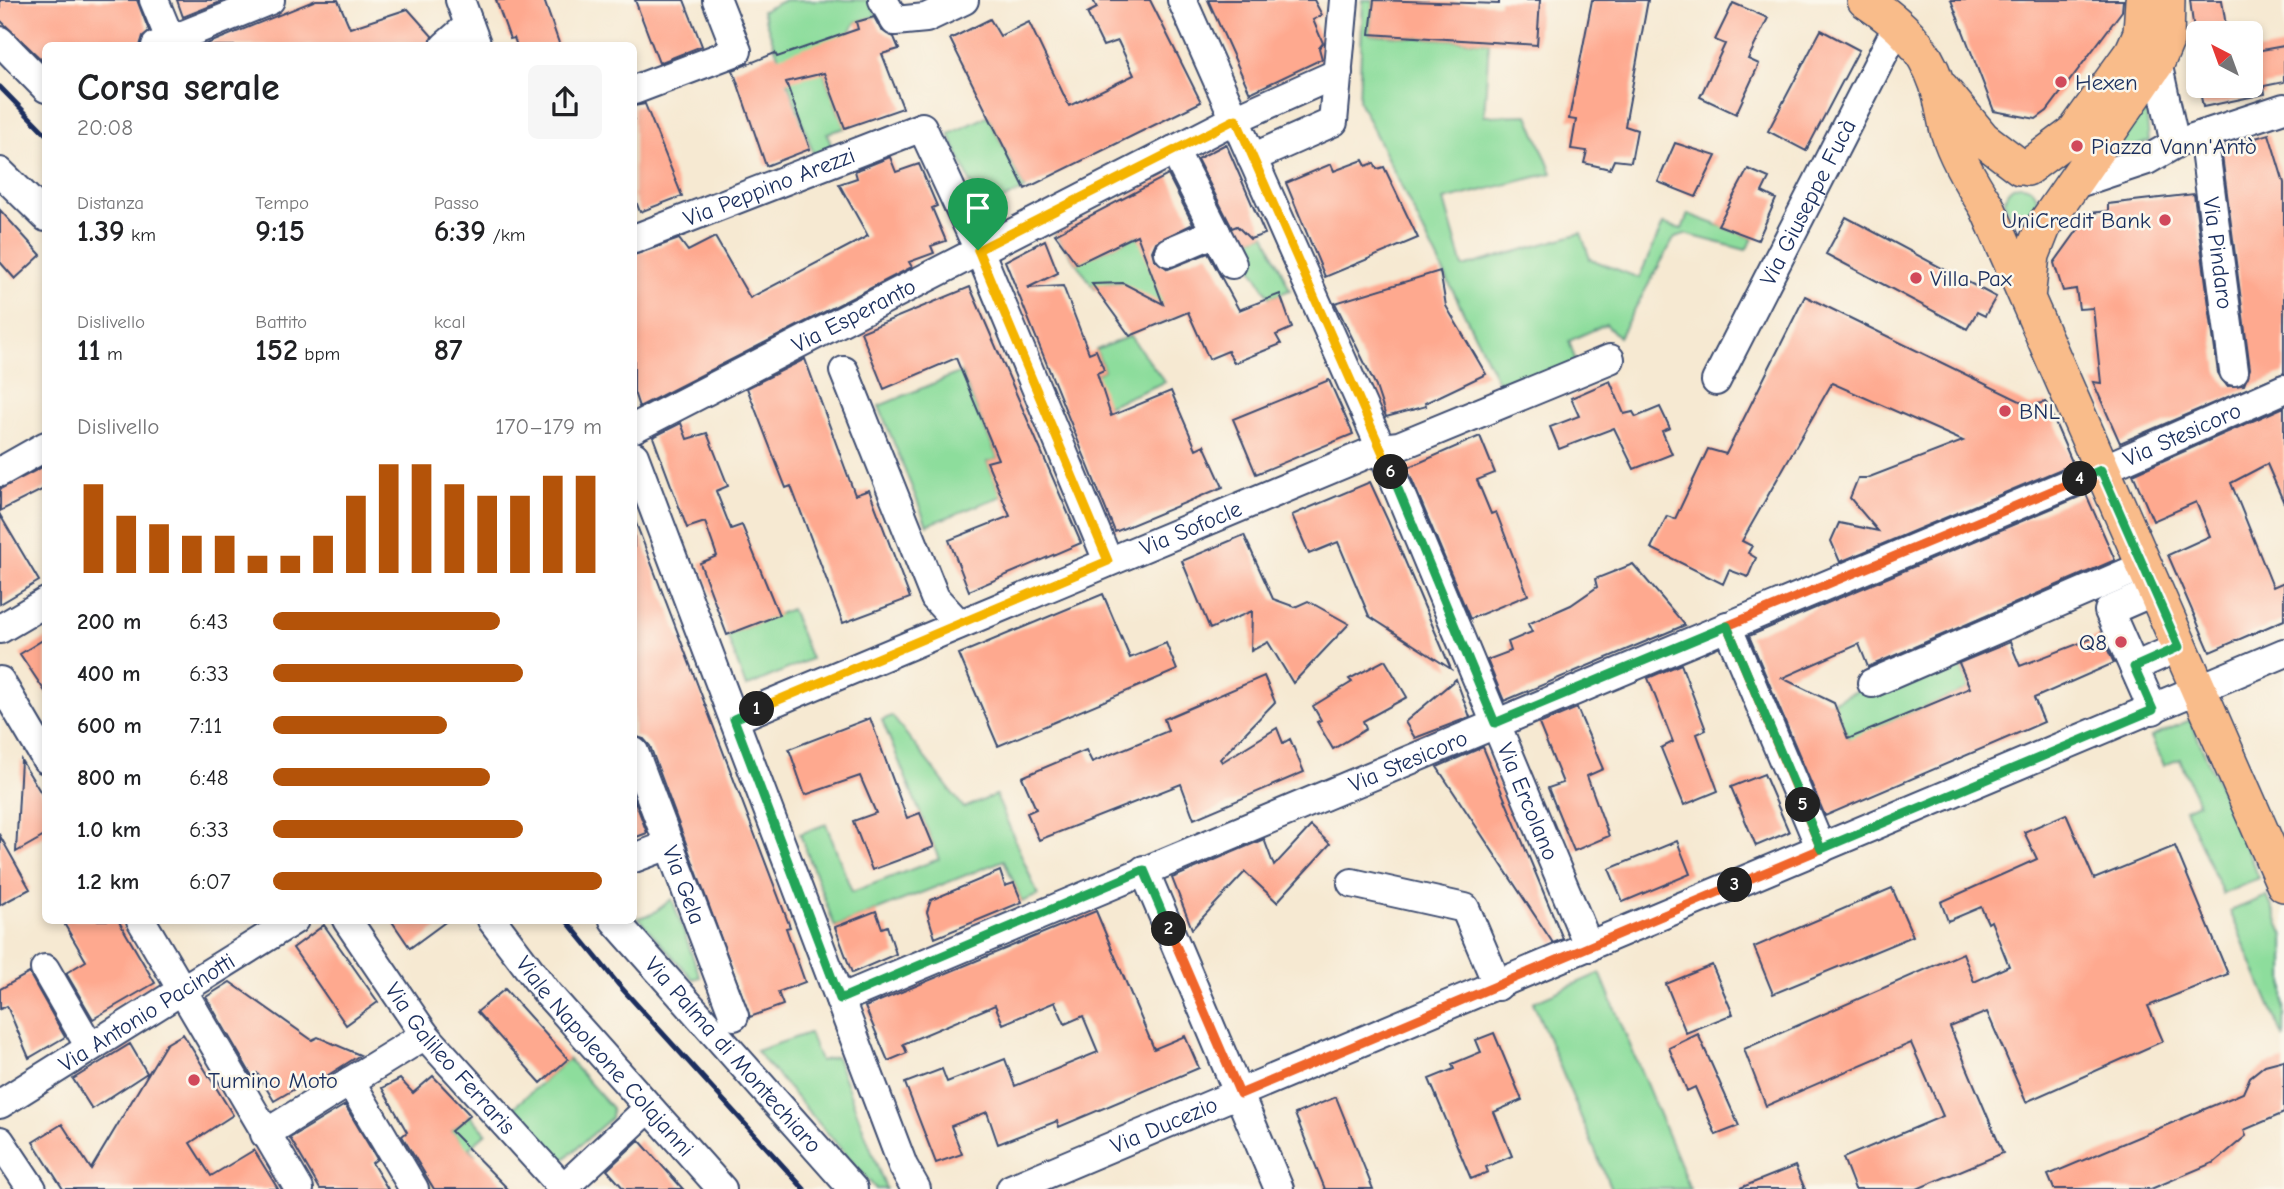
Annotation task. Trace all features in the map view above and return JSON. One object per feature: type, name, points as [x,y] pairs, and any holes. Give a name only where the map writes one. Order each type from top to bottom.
[{"type":"main road","points":[[1865,0],[1899,23],[1914,40],[1937,83],[1983,139],[2024,167],[2039,172],[2050,183],[2056,208]]},
{"type":"main road","points":[[2143,0],[2141,33],[2133,51],[2074,133],[2024,167],[2008,169],[1993,180],[1988,212],[2284,884]]},
{"type":"main road","points":[[2027,302],[2032,255],[2056,208],[2157,62],[2166,41],[2167,0]]},
{"type":"main road","points":[[1937,83],[1949,133],[1972,185],[2001,230],[2027,235],[2056,208]]},
{"type":"street","points":[[155,0],[166,42]]},
{"type":"street","points":[[171,42],[270,0]]},
{"type":"street","points":[[637,89],[737,51],[717,0]]},
{"type":"street","points":[[883,0],[895,21],[926,18],[964,0]]},
{"type":"street","name":"Via Ercolano","points":[[1182,0],[1381,447],[1589,947]]},
{"type":"street","points":[[1252,158],[1333,122],[1344,0]]},
{"type":"street","name":"Via Giuseppe Fucà","points":[[1716,381],[1899,23]]},
{"type":"street","points":[[449,42],[469,24]]},
{"type":"street","points":[[0,41],[42,84]]},
{"type":"street","name":"Via Pindaro","points":[[2157,62],[2192,138],[2234,370]]},
{"type":"street","name":"Via Esperanto","points":[[637,426],[1174,150],[1338,73]]},
{"type":"street","points":[[2056,208],[2192,138],[2284,108]]},
{"type":"street","name":"Via Peppino Arezzi","points":[[637,238],[922,127],[978,250]]},
{"type":"street","points":[[1174,150],[1233,264]]},
{"type":"street","points":[[0,172],[42,213]]},
{"type":"street","points":[[1169,252],[1216,232]]},
{"type":"street","points":[[978,250],[1108,561]]},
{"type":"street","name":"Via Sofocle","points":[[734,719],[1381,447],[1399,446],[1610,359]]},
{"type":"street","points":[[844,371],[935,598],[959,624]]},
{"type":"street","name":"Via Stesicoro","points":[[840,999],[2101,470],[2284,389]]},
{"type":"street","points":[[0,472],[42,448]]},
{"type":"street","points":[[637,464],[904,1166],[916,1189]]},
{"type":"street","points":[[2149,578],[2109,611],[2153,710]]},
{"type":"street","points":[[1872,683],[2149,578]]},
{"type":"street","points":[[0,629],[42,604]]},
{"type":"street","points":[[1727,626],[1821,849]]},
{"type":"street","points":[[2134,667],[2179,647]]},
{"type":"street","name":"Via Ducezio","points":[[1011,1189],[2284,653]]},
{"type":"street","points":[[0,681],[42,752]]},
{"type":"street","name":"Via Gela","points":[[637,760],[734,1016]]},
{"type":"street","points":[[637,857],[669,845]]},
{"type":"street","points":[[1144,870],[1279,1189]]},
{"type":"street","points":[[1352,883],[1465,908],[1498,986]]},
{"type":"street","points":[[143,924],[299,1189]]},
{"type":"street","name":"Via Antonio Pacinotti","points":[[0,1104],[288,924]]},
{"type":"street","name":"Via Galileo Ferraris","points":[[350,924],[425,1035],[563,1189]]},
{"type":"street","name":"Viale Napoleone Colajanni","points":[[495,924],[548,994],[722,1189]]},
{"type":"street","name":"Via Palma di Montechiaro","points":[[618,924],[853,1189]]},
{"type":"street","points":[[44,969],[90,1047]]},
{"type":"street","points":[[265,1134],[425,1035]]},
{"type":"street","points":[[350,1081],[414,1189]]},
{"type":"street","points":[[563,1189],[648,1109]]},
{"type":"street","points":[[0,1141],[32,1189]]},
{"type":"green space","points":[[785,0],[868,0],[877,16],[856,22],[824,73],[845,128],[827,133],[833,151],[815,158],[762,11]]},
{"type":"green space","points":[[1363,0],[1374,0],[1370,34],[1489,42],[1484,116],[1528,115],[1552,173],[1444,200],[1463,267],[1581,233],[1590,259],[1639,278],[1663,224],[1682,229],[1688,214],[1753,238],[1746,250],[1685,234],[1675,237],[1619,337],[1606,324],[1569,341],[1576,362],[1503,392],[1359,101]]},
{"type":"green space","points":[[2145,99],[2149,141],[2104,158]]},
{"type":"green space","points":[[988,116],[1025,189],[983,210],[949,134]]},
{"type":"green space","points":[[2021,185],[2032,190],[2037,201],[2032,212],[2021,217],[2010,212],[2005,201],[2010,190]]},
{"type":"green space","points":[[1072,226],[1091,241],[1097,254],[1137,235],[1179,315],[1156,325],[1139,298],[1125,285],[1106,284],[1095,289],[1055,234]]},
{"type":"green space","points":[[1237,226],[1250,239],[1265,234],[1290,290],[1270,298],[1228,229]]},
{"type":"green space","points":[[1130,336],[1165,382],[1107,406],[1094,375],[1104,370],[1096,350]]},
{"type":"green space","points":[[961,372],[998,459],[987,462],[1002,496],[927,525],[879,406]]},
{"type":"green space","points":[[791,609],[811,659],[746,687],[727,635]]},
{"type":"green space","points":[[1947,660],[1950,665],[1958,661],[1970,688],[1882,725],[1853,750],[1832,702],[1868,686]]},
{"type":"green space","points":[[892,716],[964,808],[996,795],[1038,895],[1022,902],[1004,860],[835,927],[800,834],[826,824],[852,892],[939,859],[882,720]]},
{"type":"green space","points":[[2190,720],[2259,878],[2223,894],[2185,809],[2198,803],[2180,759],[2164,765],[2151,737]]},
{"type":"green space","points":[[2267,896],[2284,936],[2284,1039],[2230,911]]},
{"type":"green space","points":[[672,899],[700,977],[693,979],[638,918],[652,914]]},
{"type":"green space","points":[[1600,973],[1690,1189],[1611,1189],[1533,1002]]},
{"type":"green space","points":[[809,1033],[820,1061],[836,1057],[886,1189],[876,1189],[756,1051]]},
{"type":"green space","points":[[568,1059],[612,1108],[611,1118],[561,1162],[513,1108]]},
{"type":"green space","points":[[470,1115],[486,1133],[469,1148],[475,1155],[434,1189],[426,1189],[416,1173],[463,1145],[451,1131]]},
{"type":"building","points":[[0,0],[137,0],[149,31],[141,42],[42,42],[42,60],[0,20]]},
{"type":"building","points":[[177,0],[223,0],[223,1],[183,17]]},
{"type":"building","points":[[316,0],[338,0],[350,28],[408,9],[432,36],[430,42],[212,42]]},
{"type":"building","points":[[496,0],[544,0],[559,42],[516,42],[514,38],[510,39]]},
{"type":"building","points":[[635,0],[684,0],[702,46],[659,63]]},
{"type":"building","points":[[1093,0],[1150,0],[1201,102],[1025,189],[950,39],[990,19],[1000,36],[1029,22],[1069,106],[1134,75],[1118,41],[1103,46],[1087,13],[1097,8]]},
{"type":"building","points":[[1208,0],[1314,0],[1322,15],[1313,20],[1323,43],[1319,48],[1322,59],[1250,93]]},
{"type":"building","points":[[1374,0],[1499,4],[1499,0],[1540,0],[1537,45],[1370,34]]},
{"type":"building","points":[[1592,0],[1648,0],[1625,126],[1637,130],[1631,162],[1614,160],[1610,169],[1584,163],[1587,151],[1571,149],[1576,120],[1569,119]]},
{"type":"building","points":[[1951,0],[2123,0],[2122,11],[2047,111],[2036,119],[1994,111]]},
{"type":"building","points":[[2190,0],[2222,0],[2225,21],[2193,21]]},
{"type":"building","points":[[1733,3],[1768,18],[1748,59],[1759,64],[1736,114],[1700,97],[1725,44],[1715,40]]},
{"type":"building","points":[[874,17],[881,30],[894,37],[899,49],[882,54],[903,108],[845,128],[824,73],[786,82],[810,149],[766,166],[733,70],[775,53],[777,57],[858,29],[856,22]]},
{"type":"building","points":[[1821,30],[1859,50],[1806,151],[1768,131]]},
{"type":"building","points":[[2284,46],[2284,82],[2264,86],[2263,94],[2263,50]]},
{"type":"building","points":[[2201,98],[2246,98],[2203,107]]},
{"type":"building","points":[[645,104],[682,196],[640,212],[637,204],[637,105]]},
{"type":"building","points":[[2269,134],[2284,183],[2284,373],[2120,443],[2093,382],[2101,383],[2093,308],[2079,309],[2076,289],[2063,291],[2054,263],[2090,213],[2108,211],[2108,204],[2194,194],[2218,373],[2227,386],[2244,385],[2250,369],[2221,148]]},
{"type":"building","points":[[1675,143],[1716,156],[1696,197],[1658,182]]},
{"type":"building","points":[[1226,144],[1265,234],[1250,239],[1237,226],[1232,228],[1197,159]]},
{"type":"building","points":[[890,157],[896,172],[919,164],[937,206],[932,208],[946,241],[931,246],[934,253],[909,262],[912,267],[639,407],[637,254],[679,239],[688,251],[715,237],[750,298],[868,236],[839,184],[857,178],[855,171]]},
{"type":"building","points":[[1363,160],[1366,166],[1374,163],[1377,169],[1384,167],[1418,238],[1325,277],[1286,183],[1331,164],[1334,171]]},
{"type":"building","points":[[1748,169],[1769,178],[1762,192],[1776,199],[1758,240],[1718,225]]},
{"type":"building","points":[[1168,175],[1193,224],[1156,242],[1152,251],[1154,259],[1168,269],[1208,253],[1239,310],[1280,294],[1292,328],[1276,335],[1281,344],[1234,363],[1228,351],[1209,359],[1188,312],[1130,336],[1092,284],[1123,283],[1163,304],[1137,235],[1077,264],[1055,234]]},
{"type":"building","points":[[0,210],[41,255],[15,279],[0,262]]},
{"type":"building","name":"Villa Pax","points":[[1846,217],[1996,297],[1985,316],[1977,312],[1967,329],[1826,254]]},
{"type":"building","points":[[1045,240],[1058,273],[1027,288],[1063,286],[1089,353],[1096,350],[1104,370],[1097,373],[1111,416],[1171,391],[1196,449],[1204,445],[1223,487],[1115,532],[1005,261]]},
{"type":"building","points":[[1440,271],[1446,306],[1486,374],[1425,403],[1426,406],[1386,417],[1375,384],[1335,303]]},
{"type":"building","points":[[970,287],[1081,543],[969,591],[949,540],[1010,516],[987,462],[998,459],[956,358],[884,389],[861,332]]},
{"type":"building","points":[[1805,296],[2030,406],[2046,402],[2073,464],[1840,562],[1831,541],[1839,523],[1878,531],[1850,498],[1858,478],[1867,478],[1963,441],[1832,383],[1742,541],[1752,546],[1748,553],[1756,558],[1748,577],[1729,570],[1723,584],[1651,548],[1667,516],[1675,519],[1708,449],[1726,454]]},
{"type":"building","points":[[805,359],[855,495],[869,490],[910,598],[843,623],[791,486],[786,488],[747,388]]},
{"type":"building","points":[[1329,380],[1353,434],[1256,474],[1233,419]]},
{"type":"building","points":[[1610,381],[1624,414],[1633,412],[1636,417],[1660,407],[1670,428],[1662,431],[1672,454],[1634,469],[1614,428],[1559,449],[1550,427],[1579,416],[1571,398]]},
{"type":"building","points":[[2284,407],[2284,503],[2267,464],[2231,483],[2273,587],[2284,582],[2284,620],[2210,652],[2168,555],[2210,536],[2196,502],[2153,521],[2133,474]]},
{"type":"building","points":[[681,423],[687,439],[707,433],[728,486],[716,491],[731,529],[742,525],[779,615],[727,635],[700,563],[717,556],[705,522],[687,528],[653,437]]},
{"type":"building","points":[[1480,436],[1495,473],[1477,480],[1491,514],[1496,512],[1528,595],[1470,619],[1407,468]]},
{"type":"building","points":[[42,467],[42,490],[0,511],[0,489]]},
{"type":"building","points":[[1370,482],[1451,669],[1369,616],[1338,542],[1309,554],[1292,515]]},
{"type":"building","points":[[2086,494],[2115,560],[1868,667],[1859,644],[1782,678],[1834,703],[1848,739],[1970,688],[1959,663],[2010,642],[2020,666],[2101,635],[2114,663],[2034,698],[2044,722],[1825,816],[1749,636]]},
{"type":"building","points":[[0,515],[39,581],[0,604]]},
{"type":"building","points":[[637,526],[790,927],[786,928],[805,982],[778,992],[783,1005],[750,1017],[650,746],[644,739],[637,737]]},
{"type":"building","points":[[1244,535],[1273,599],[1295,607],[1308,601],[1349,624],[1293,683],[1268,642],[1251,651],[1252,611],[1210,629],[1182,561]]},
{"type":"building","points":[[1633,564],[1685,625],[1504,701],[1487,660],[1511,651],[1508,642],[1532,632],[1528,624],[1571,605],[1597,587],[1595,579]]},
{"type":"building","points":[[1103,594],[1130,658],[1166,643],[1177,670],[998,746],[959,654]]},
{"type":"building","points":[[42,640],[42,687],[20,654]]},
{"type":"building","points":[[1385,660],[1407,697],[1363,721],[1366,729],[1333,749],[1317,722],[1321,720],[1313,706],[1352,682],[1349,679]]},
{"type":"building","points":[[1681,664],[1706,730],[1697,734],[1718,791],[1684,805],[1661,748],[1673,742],[1648,678]]},
{"type":"building","points":[[1264,676],[1275,702],[1220,759],[1222,762],[1277,728],[1283,743],[1290,739],[1304,772],[1194,819],[1181,784],[1039,840],[1027,813],[1036,809],[1022,777],[1086,750],[1092,762],[1168,731],[1164,719]]},
{"type":"building","points":[[1456,679],[1470,717],[1415,738],[1405,722]]},
{"type":"building","points":[[1577,708],[1603,769],[1587,776],[1609,836],[1574,851],[1548,788],[1563,783],[1539,724]]},
{"type":"building","points":[[870,718],[907,818],[920,813],[934,847],[872,870],[853,821],[876,813],[860,776],[805,795],[789,749]]},
{"type":"building","points":[[1483,747],[1563,939],[1553,943],[1437,767]]},
{"type":"building","points":[[21,760],[42,794],[42,837],[16,852]]},
{"type":"building","points":[[1764,774],[1789,832],[1756,846],[1731,787]]},
{"type":"building","points":[[637,806],[647,833],[637,837]]},
{"type":"building","points":[[2066,814],[2094,879],[2175,846],[2228,974],[2148,1006],[2163,1041],[2026,1102],[1987,1012],[1950,1027],[2003,1153],[1917,1189],[1855,1189],[1843,1158],[1943,1116],[1911,1043],[1766,1106],[1744,1049],[1963,953],[1974,982],[2009,966],[1991,921],[1988,923],[1981,907],[1948,921],[1941,902],[2037,859],[2024,832]]},
{"type":"building","points":[[1311,826],[1330,844],[1277,902],[1245,872],[1192,929],[1172,878],[1264,839],[1274,866]]},
{"type":"building","points":[[0,836],[30,889],[0,905]]},
{"type":"building","points":[[1677,841],[1690,874],[1623,902],[1609,869]]},
{"type":"building","points":[[1000,871],[1005,886],[1014,883],[1022,902],[935,938],[927,912],[931,900]]},
{"type":"building","points":[[1892,888],[1913,936],[1773,994],[1754,947]]},
{"type":"building","points":[[876,911],[882,928],[887,926],[896,954],[852,973],[835,927]]},
{"type":"building","points":[[1096,911],[1154,1049],[1185,1036],[1199,1068],[1059,1127],[1057,1121],[998,1144],[987,1112],[951,1126],[962,1154],[936,1163],[905,1083],[942,1069],[947,1082],[1005,1059],[1015,1086],[1098,1052],[1083,1016],[1065,1024],[1055,1002],[1003,1024],[995,1005],[903,1044],[907,1053],[888,1061],[865,1007]]},
{"type":"building","points":[[64,924],[120,924],[155,983],[93,1019],[66,973],[86,961]]},
{"type":"building","points":[[394,924],[443,924],[410,948]]},
{"type":"building","points":[[324,925],[378,1002],[346,1025],[293,948]]},
{"type":"building","points":[[1712,965],[1733,1014],[1686,1033],[1666,984]]},
{"type":"building","points":[[29,973],[65,1037],[29,1058],[7,1006],[0,1009],[0,989]]},
{"type":"building","points":[[230,982],[312,1040],[318,1037],[360,1055],[317,1082],[315,1077],[274,1101],[257,1073],[252,1076],[206,997]]},
{"type":"building","points":[[505,989],[568,1059],[541,1083],[477,1012]]},
{"type":"building","points":[[1494,1033],[1522,1100],[1494,1112],[1512,1156],[1486,1167],[1488,1172],[1471,1179],[1429,1079],[1454,1069],[1452,1064],[1481,1052],[1476,1040]]},
{"type":"building","points":[[183,1034],[233,1115],[190,1143],[211,1176],[254,1150],[278,1189],[63,1189],[33,1142],[62,1124],[91,1169],[166,1044]]},
{"type":"building","points":[[1698,1034],[1739,1126],[1716,1135],[1695,1087],[1687,1091],[1669,1048]]},
{"type":"building","points":[[130,1044],[147,1073],[92,1109],[73,1079]]},
{"type":"building","points":[[2284,1060],[2284,1113],[2244,1130],[2246,1136],[2215,1162],[2151,1189],[2054,1189],[2048,1175],[2243,1093],[2250,1077],[2265,1065]]},
{"type":"building","points":[[433,1076],[470,1115],[451,1131],[508,1189],[434,1189],[402,1136],[407,1132],[382,1088],[400,1079],[413,1093]]},
{"type":"building","points":[[1336,1097],[1373,1189],[1325,1189],[1295,1114]]},
{"type":"building","points":[[345,1105],[377,1159],[372,1163],[388,1189],[320,1189],[290,1138]]},
{"type":"building","points":[[639,1140],[683,1189],[624,1189],[607,1170]]},
{"type":"building","points":[[1795,1166],[1805,1189],[1740,1189],[1740,1188]]},
{"type":"railway","points":[[0,87],[42,130]]},
{"type":"railway","points":[[569,924],[618,984],[804,1189]]},
{"type":"place","name":"Hexen","points":[[2061,82]]},
{"type":"place","name":"Piazza Vann'Antò","points":[[2077,146]]},
{"type":"place","name":"UniCredit Bank","points":[[2165,220]]},
{"type":"place","name":"Villa Pax","points":[[1916,278]]},
{"type":"place","name":"BNL","points":[[2005,411]]},
{"type":"place","name":"Q8","points":[[2121,642]]},
{"type":"place","name":"Tumino Moto","points":[[194,1080]]},
{"type":"route","points":[[978,250],[1108,561],[734,719],[840,999],[1144,870],[1240,1094],[1821,849],[1790,775],[1727,626],[2101,470],[2179,647],[2134,667],[2153,710],[1821,849],[1727,626],[1495,723],[1381,447],[1236,119],[978,250]]}]
